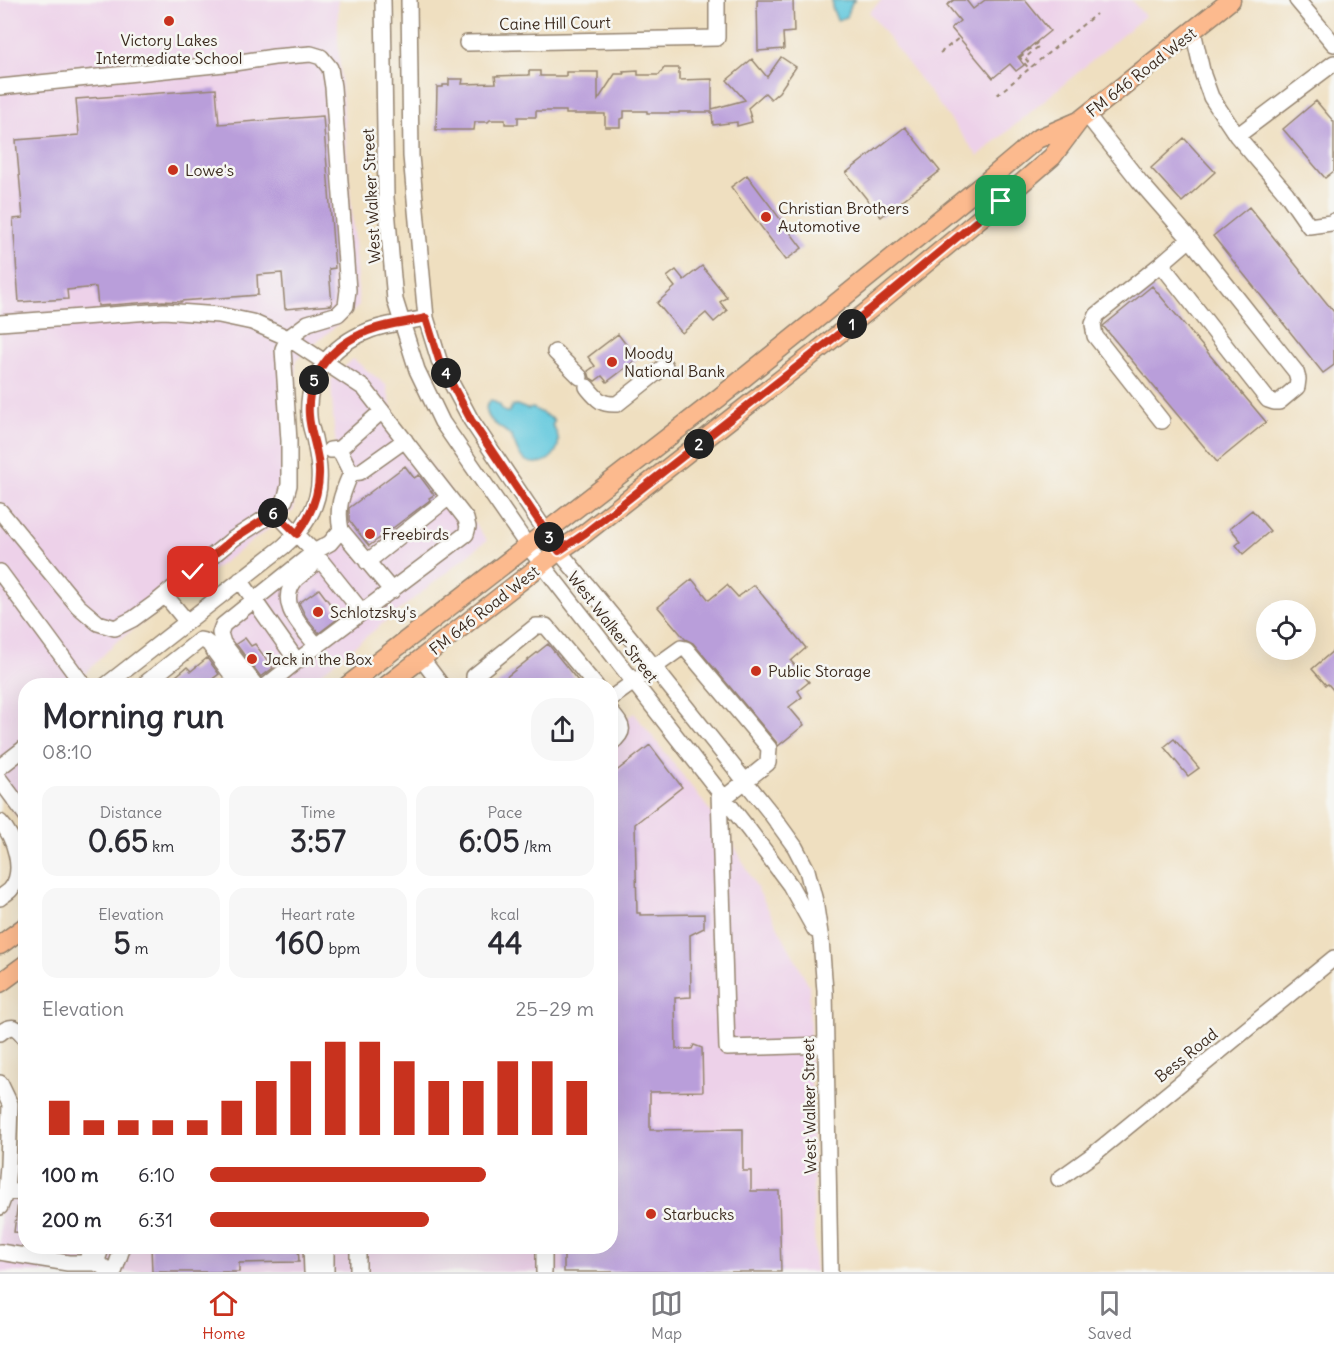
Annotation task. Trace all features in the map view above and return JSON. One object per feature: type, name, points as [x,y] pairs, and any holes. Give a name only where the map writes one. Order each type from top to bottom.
[{"type":"main road","name":"FM 646 Road West","points":[[396,678],[868,311],[1052,157],[1083,118],[1231,0]]},
{"type":"main road","name":"FM 646 Road West","points":[[357,678],[720,397],[1037,139],[1083,118]]},
{"type":"main road","points":[[0,945],[18,932]]},
{"type":"main road","points":[[0,983],[18,970]]},
{"type":"street","name":"West Walker Street","points":[[383,0],[386,198],[395,300],[417,370],[442,422],[528,545],[790,885],[821,940]]},
{"type":"street","name":"West Walker Street","points":[[409,0],[411,156],[426,318],[439,360],[471,420],[559,551],[746,782],[795,847],[807,870],[821,940],[825,991],[830,1272]]},
{"type":"street","name":"Caine Hill Court","points":[[467,43],[717,38],[717,0]]},
{"type":"street","points":[[1297,0],[1334,44]]},
{"type":"street","points":[[1193,31],[1203,75],[1211,97],[1238,136],[1286,193],[1310,226],[1334,221]]},
{"type":"street","points":[[0,87],[274,57],[311,54],[321,57],[330,68],[333,87],[348,290],[346,306],[338,314],[308,323],[288,339],[283,349],[289,441],[289,485],[285,500],[275,512],[233,539],[133,619],[115,628],[98,623],[78,606],[0,511]]},
{"type":"street","points":[[1238,136],[1334,63]]},
{"type":"street","points":[[1083,118],[1190,238],[1296,372],[1298,379],[1296,387],[1279,402],[1269,400],[1161,264]]},
{"type":"street","points":[[1162,421],[1095,336],[1093,324],[1097,315],[1190,238]]},
{"type":"street","points":[[0,323],[164,311],[219,315],[252,322],[288,339],[364,388],[405,440],[466,519],[468,527],[466,534],[276,678]]},
{"type":"street","points":[[115,678],[297,534],[317,497],[319,469],[309,417],[309,398],[313,382],[332,352],[354,337],[370,330],[426,318]]},
{"type":"street","points":[[555,352],[600,401],[608,405],[617,404],[665,366]]},
{"type":"street","points":[[317,451],[339,448],[382,411]]},
{"type":"street","points":[[351,473],[360,472],[405,440]]},
{"type":"street","points":[[339,448],[351,473],[338,508],[340,530],[392,591]]},
{"type":"street","points":[[368,562],[449,497]]},
{"type":"street","points":[[275,512],[318,556],[362,612]]},
{"type":"street","points":[[317,646],[289,608],[289,593],[293,584],[340,530]]},
{"type":"street","points":[[250,678],[223,643],[220,633],[223,625],[254,600],[318,556]]},
{"type":"street","points":[[0,572],[78,678]]},
{"type":"street","points":[[240,580],[297,661]]},
{"type":"street","points":[[165,595],[189,650]]},
{"type":"street","points":[[474,678],[536,626],[546,627],[589,678]]},
{"type":"street","points":[[152,678],[200,640],[209,644],[234,678]]},
{"type":"street","points":[[618,693],[681,648],[686,649],[769,748],[768,763],[746,782],[722,795],[727,1048],[826,1045]]},
{"type":"street","points":[[421,658],[436,678]]},
{"type":"street","points":[[618,721],[623,730],[618,738]]},
{"type":"street","points":[[0,767],[18,753]]},
{"type":"street","points":[[0,780],[18,800]]},
{"type":"street","points":[[0,822],[11,838],[18,861],[17,875],[12,888],[0,898]]},
{"type":"street","name":"Bess Road","points":[[1059,1179],[1094,1154],[1334,958]]},
{"type":"street","points":[[0,1033],[13,1027],[18,1030]]},
{"type":"street","points":[[0,1083],[10,1104],[8,1165],[3,1200]]},
{"type":"street","points":[[10,1104],[18,1104]]},
{"type":"street","points":[[3,1200],[18,1195]]},
{"type":"street","points":[[3,1200],[18,1202]]},
{"type":"street","points":[[0,1252],[68,1263],[90,1254]]},
{"type":"street","points":[[93,1254],[113,1272],[120,1254]]},
{"type":"street","points":[[311,1254],[312,1272]]},
{"type":"street","points":[[326,1254],[326,1272]]},
{"type":"street","points":[[358,1254],[358,1272]]},
{"type":"street","points":[[544,1254],[544,1272]]},
{"type":"path","points":[[997,95],[1096,14]]},
{"type":"path","points":[[940,53],[959,38]]},
{"type":"path","points":[[1037,43],[1039,46],[1025,58],[1030,68],[1019,57],[1037,43]]},
{"type":"shaded area","points":[[0,0],[338,0],[338,42],[359,306],[296,360],[294,510],[115,643],[81,678],[18,678],[18,817],[0,795]]},
{"type":"shaded area","points":[[882,0],[1131,0],[1145,16],[978,156],[869,12]]},
{"type":"shaded area","points":[[353,359],[386,385],[394,417],[487,540],[315,678],[250,678],[211,627],[334,533],[341,482],[334,430],[331,380]]},
{"type":"shaded area","points":[[634,713],[728,834],[809,985],[815,1272],[0,1272],[0,1171],[18,1172],[18,1254],[618,1254],[618,724]]},
{"type":"water","points":[[832,0],[856,0],[852,2],[847,17],[837,20]]},
{"type":"water","points":[[491,400],[506,412],[509,412],[512,406],[517,405],[527,409],[533,408],[553,419],[555,421],[552,425],[559,441],[552,456],[543,462],[526,461],[518,452],[510,435],[488,416],[486,407]]},
{"type":"building","points":[[757,0],[793,0],[794,32],[783,33],[784,49],[758,51]]},
{"type":"building","points":[[954,0],[966,0],[973,9],[985,0],[1025,0],[1050,31],[1018,57],[1024,65],[1016,71],[1010,64],[993,78],[951,28],[960,21],[947,5]]},
{"type":"building","points":[[781,57],[796,67],[779,92],[771,99],[765,93],[748,108],[752,122],[737,126],[737,122],[713,125],[712,112],[624,111],[624,118],[620,119],[620,127],[605,127],[605,114],[536,111],[536,117],[518,117],[518,124],[505,124],[505,120],[490,120],[475,122],[474,130],[436,130],[437,87],[449,85],[449,79],[463,79],[462,84],[496,83],[495,76],[529,75],[529,71],[540,71],[540,76],[566,76],[566,72],[598,72],[598,100],[615,74],[638,71],[638,75],[659,75],[664,68],[679,68],[679,80],[712,79],[712,109],[745,100],[727,80],[752,59],[767,77]]},
{"type":"building","name":"Lowe's","points":[[216,89],[219,124],[323,116],[335,268],[329,269],[332,305],[285,309],[282,273],[257,275],[258,295],[98,306],[96,287],[67,290],[68,299],[19,302],[13,219],[23,218],[16,140],[79,135],[76,99]]},
{"type":"building","points":[[1316,101],[1334,122],[1334,171],[1325,178],[1283,129]]},
{"type":"building","points":[[905,127],[940,171],[881,217],[846,173]]},
{"type":"building","points":[[1184,138],[1215,172],[1182,202],[1151,168]]},
{"type":"building","name":"Christian Brothers Automotive","points":[[747,175],[802,248],[786,260],[731,187]]},
{"type":"building","points":[[1249,207],[1334,312],[1334,365],[1323,373],[1213,236]]},
{"type":"building","points":[[702,266],[727,297],[720,302],[727,311],[714,322],[706,313],[682,333],[657,303],[675,287],[667,277],[676,270],[684,280]]},
{"type":"building","points":[[1152,286],[1266,422],[1217,462],[1103,326]]},
{"type":"building","name":"Moody National Bank","points":[[618,334],[637,359],[607,382],[602,376],[595,381],[590,378],[588,371],[595,366],[588,357]]},
{"type":"building","points":[[405,466],[414,478],[419,475],[434,495],[369,546],[349,520],[349,508]]},
{"type":"building","points":[[1252,510],[1270,531],[1243,554],[1236,545],[1241,541],[1230,528]]},
{"type":"building","name":"Public Storage","points":[[692,579],[709,600],[727,585],[738,597],[754,585],[806,648],[791,661],[809,682],[798,691],[802,697],[789,707],[804,725],[778,746],[693,643],[685,639],[658,607]]},
{"type":"building","name":"Schlotzsky's","points":[[319,589],[340,617],[319,633],[306,617],[299,603]]},
{"type":"building","name":"Jack in the Box","points":[[245,638],[251,646],[255,644],[273,668],[261,677],[236,644]]},
{"type":"building","points":[[548,644],[576,678],[505,678]]},
{"type":"building","points":[[1334,650],[1334,691],[1312,669]]},
{"type":"building","points":[[207,658],[219,674],[214,678],[174,678],[187,667],[191,671]]},
{"type":"building","points":[[1174,739],[1199,768],[1188,776],[1164,747]]},
{"type":"building","points":[[650,745],[682,787],[635,824],[637,913],[640,915],[704,914],[704,928],[690,935],[691,997],[675,998],[676,1049],[692,1049],[694,1045],[702,1048],[703,1091],[650,1092],[650,1130],[743,1129],[743,1171],[751,1171],[751,1191],[779,1191],[781,1272],[564,1272],[564,1254],[618,1254],[618,770]]},
{"type":"building","points":[[18,1202],[18,1232],[14,1232]]},
{"type":"building","points":[[151,1254],[298,1254],[299,1262],[239,1263],[239,1272],[152,1272]]},
{"type":"place","name":"Victory Lakes Intermediate School","points":[[169,21]]},
{"type":"place","name":"Lowe's","points":[[173,170]]},
{"type":"place","name":"Christian Brothers Automotive","points":[[766,217]]},
{"type":"place","name":"Moody National Bank","points":[[612,362]]},
{"type":"place","name":"Freebirds","points":[[370,534]]},
{"type":"place","name":"Schlotzsky's","points":[[318,612]]},
{"type":"place","name":"Jack in the Box","points":[[252,659]]},
{"type":"place","name":"Public Storage","points":[[756,671]]},
{"type":"place","name":"Starbucks","points":[[651,1214]]},
{"type":"route","points":[[193,572],[233,539],[275,512],[297,534],[304,525],[317,497],[319,482],[317,451],[309,417],[309,398],[313,382],[332,352],[354,337],[370,330],[426,318],[439,360],[471,420],[559,551],[584,534],[868,311],[1001,201]]}]
